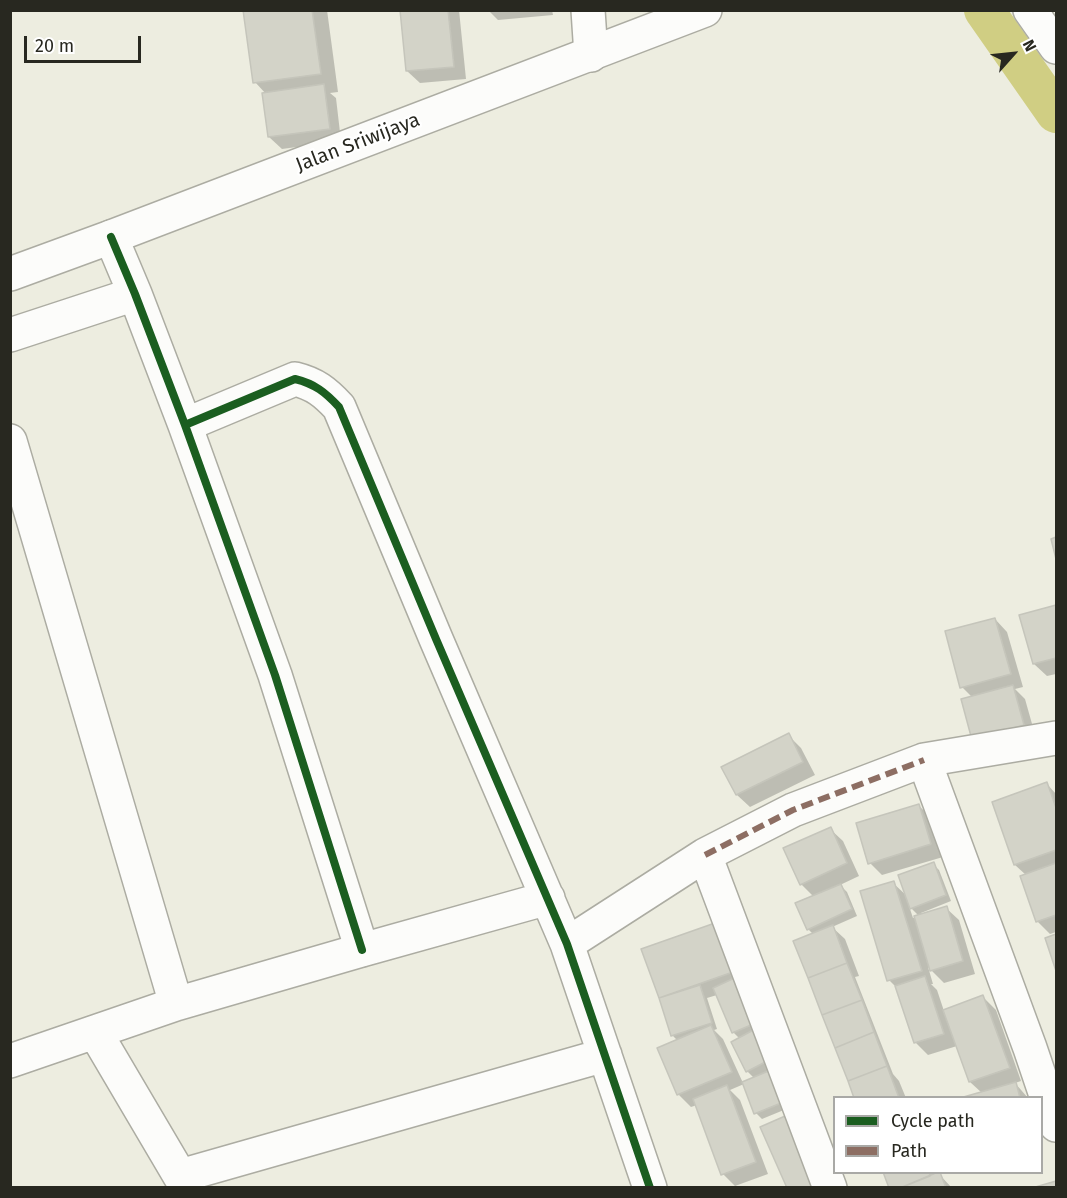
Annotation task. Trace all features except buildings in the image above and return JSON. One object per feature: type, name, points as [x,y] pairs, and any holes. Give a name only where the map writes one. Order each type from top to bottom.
[{"type":"street","points":[[588,10],[591,55]]},
{"type":"street","name":"Jalan Sriwijaya","points":[[10,274],[705,10]]},
{"type":"street","points":[[1030,10],[1056,47]]},
{"type":"street","points":[[111,237],[185,425],[275,675],[362,950]]},
{"type":"street","points":[[10,335],[135,294]]},
{"type":"street","points":[[185,425],[295,379],[309,382],[326,393],[339,407],[567,944],[650,1188]]},
{"type":"street","points":[[10,441],[176,1004]]},
{"type":"street","points":[[567,944],[705,855],[793,810],[924,760],[1056,738]]},
{"type":"street","points":[[924,760],[1030,1047],[1056,1125]]},
{"type":"street","points":[[705,855],[830,1188]]},
{"type":"street","points":[[10,1061],[176,1004],[548,898]]},
{"type":"street","points":[[95,1032],[184,1182],[605,1055]]},
{"type":"waterway","points":[[984,10],[1056,113]]},
{"type":"marked path","points":[[705,855],[793,810],[924,760]]},
{"type":"cycle path","points":[[111,237],[185,425],[275,675],[362,950]]},
{"type":"cycle path","points":[[185,425],[295,379],[319,389],[339,407],[567,944],[650,1188]]}]
